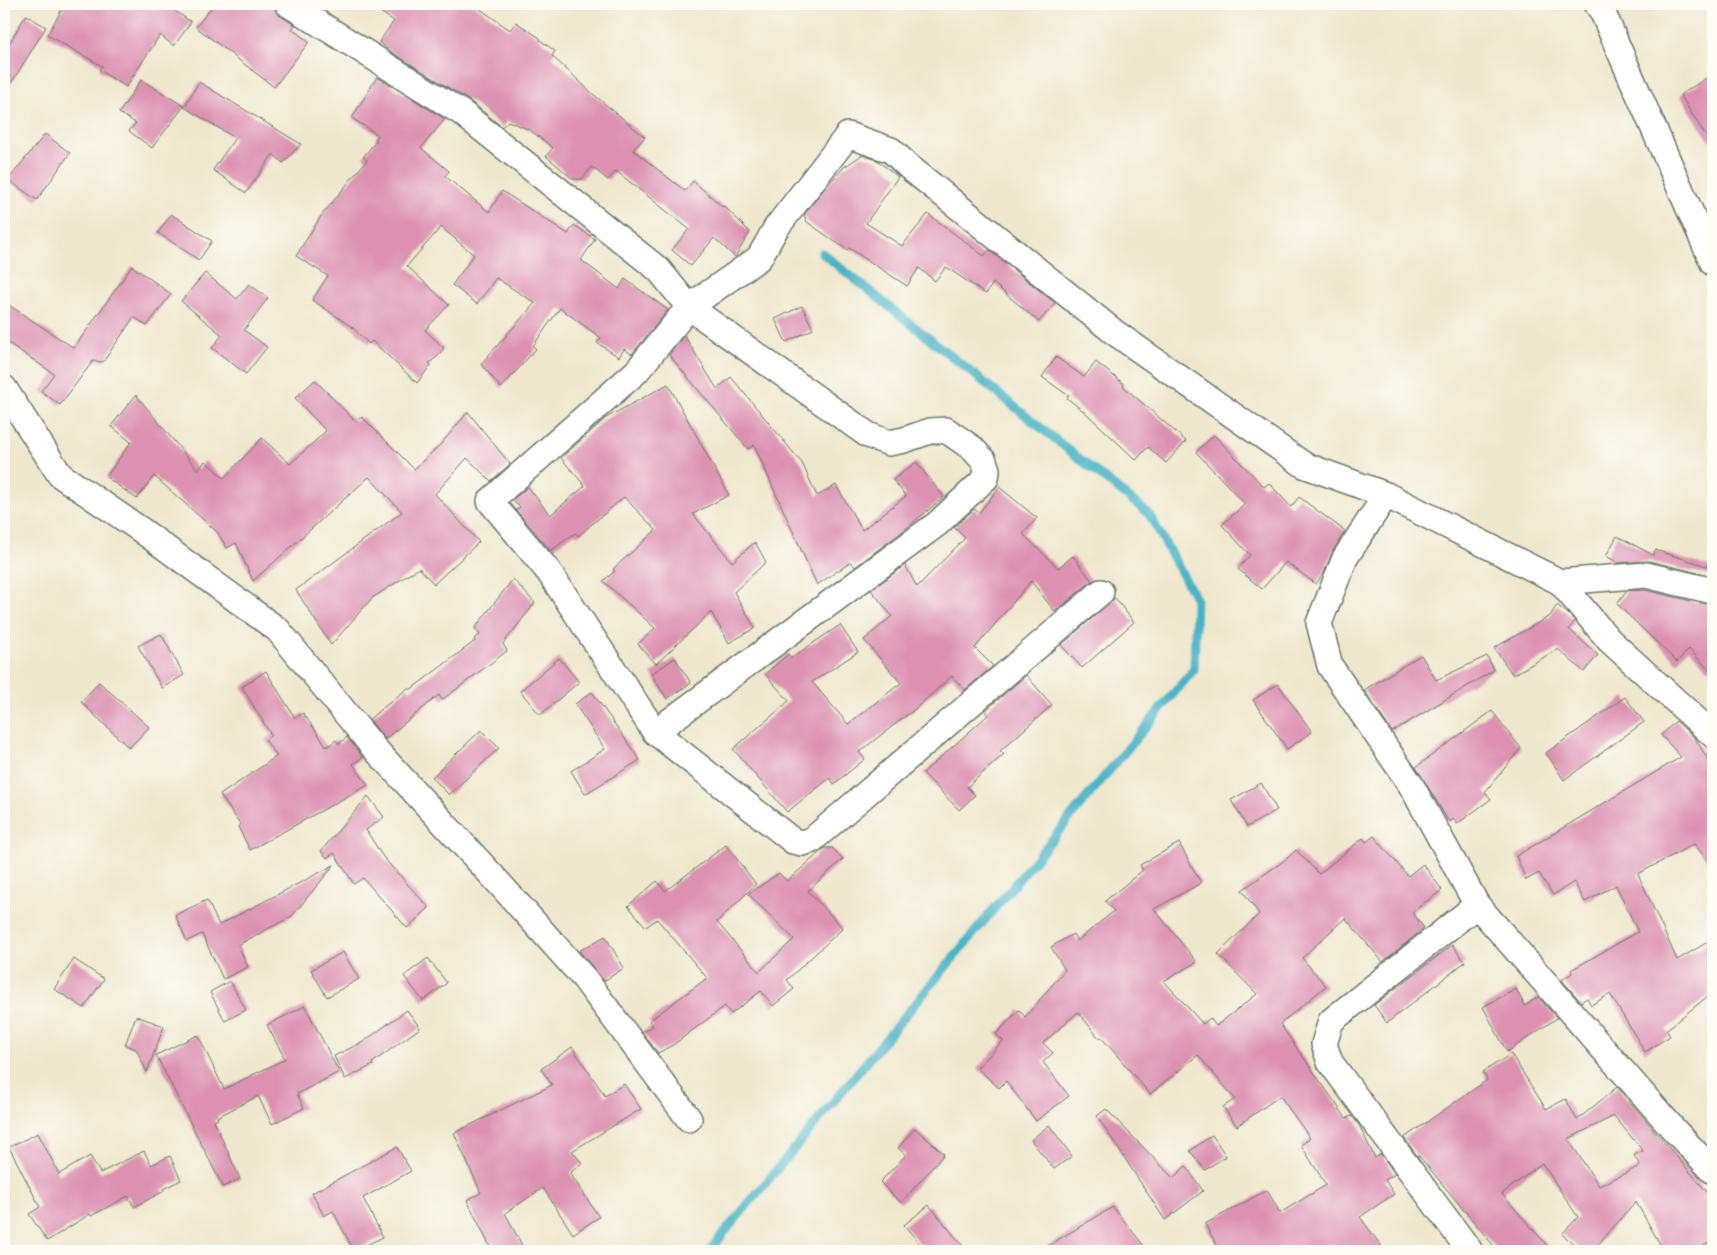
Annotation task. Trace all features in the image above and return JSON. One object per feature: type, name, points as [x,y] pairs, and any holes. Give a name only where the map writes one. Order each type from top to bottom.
[{"type":"street","points":[[288,4],[462,113],[659,270],[689,306],[868,435],[889,443],[930,431],[946,430],[972,448],[984,461],[987,470],[986,478],[937,524],[656,732]]},
{"type":"street","points":[[1597,4],[1602,11],[1713,263]]},
{"type":"street","points":[[1101,592],[812,840],[793,841],[656,732],[549,572],[490,501],[636,372],[689,306],[759,258],[776,228],[848,135],[891,150],[909,167],[1114,332],[1304,465],[1386,495],[1560,582],[1609,640],[1713,735]]},
{"type":"street","points":[[4,388],[60,475],[141,530],[278,630],[374,748],[584,978],[689,1118]]},
{"type":"street","points":[[1386,495],[1345,558],[1319,623],[1330,666],[1411,785],[1477,905],[1676,1132],[1713,1171]]},
{"type":"street","points":[[1560,582],[1646,575],[1713,591]]},
{"type":"street","points":[[1470,1251],[1330,1062],[1324,1044],[1331,1021],[1477,905]]},
{"type":"building","points":[[65,4],[165,4],[191,22],[174,46],[160,35],[126,87],[99,70],[102,66],[47,35]]},
{"type":"building","points":[[214,4],[274,4],[280,16],[295,25],[292,29],[309,42],[274,87],[196,27]]},
{"type":"building","points":[[368,4],[473,4],[510,30],[516,22],[540,38],[540,40],[555,51],[552,56],[593,94],[645,137],[633,150],[685,191],[693,181],[724,206],[750,232],[735,257],[714,238],[691,266],[672,250],[689,229],[616,171],[608,180],[592,167],[582,179],[573,179],[546,156],[553,148],[530,130],[508,121],[502,127],[470,101],[393,53],[379,42],[394,21]]},
{"type":"building","points":[[26,15],[46,27],[4,95],[4,52]]},
{"type":"building","points":[[1713,74],[1713,147],[1680,95]]},
{"type":"building","points":[[377,77],[445,119],[421,148],[449,171],[445,176],[489,212],[502,191],[568,234],[574,225],[595,239],[581,260],[619,289],[625,279],[668,310],[632,354],[624,349],[619,357],[597,343],[601,338],[560,308],[533,346],[536,349],[501,388],[481,364],[535,303],[496,278],[477,304],[452,285],[474,255],[441,227],[407,266],[449,305],[425,330],[444,348],[429,363],[431,365],[417,383],[372,341],[369,344],[352,327],[312,300],[328,276],[296,256],[321,216],[367,160],[363,157],[377,140],[375,139],[378,135],[352,118]]},
{"type":"building","points":[[141,80],[184,106],[152,148],[129,131],[136,123],[119,113]]},
{"type":"building","points":[[199,82],[301,144],[283,163],[273,154],[246,193],[213,170],[235,138],[184,107]]},
{"type":"building","points":[[45,134],[70,153],[37,200],[8,180]]},
{"type":"building","points":[[862,155],[877,160],[898,177],[866,223],[902,246],[928,214],[984,256],[989,250],[1055,303],[1039,322],[993,283],[986,294],[946,267],[935,281],[919,268],[907,286],[849,248],[847,250],[807,222],[804,215],[825,188],[844,167]]},
{"type":"building","points":[[171,214],[212,241],[199,260],[158,233]]},
{"type":"building","points":[[132,266],[171,294],[147,326],[134,317],[103,362],[93,361],[60,405],[41,391],[54,374],[4,340],[4,302],[74,348]]},
{"type":"building","points":[[205,273],[237,299],[249,284],[268,298],[244,330],[267,347],[246,374],[212,348],[222,335],[181,301]]},
{"type":"building","points":[[802,306],[813,329],[786,342],[775,319]]},
{"type":"building","points":[[684,335],[717,389],[731,377],[802,463],[817,496],[836,485],[862,530],[906,496],[893,480],[916,462],[944,497],[855,567],[851,562],[817,585],[754,445],[748,449],[669,355]]},
{"type":"building","points":[[1056,357],[1084,377],[1096,362],[1124,384],[1123,386],[1186,441],[1166,463],[1148,447],[1136,460],[1067,398],[1069,396],[1042,377]]},
{"type":"building","points":[[315,380],[355,421],[362,417],[414,469],[440,445],[468,412],[510,464],[491,481],[467,458],[435,494],[479,542],[434,584],[419,568],[372,598],[331,645],[296,590],[402,512],[369,477],[253,581],[236,543],[227,548],[217,532],[154,476],[137,499],[106,477],[131,442],[111,426],[136,395],[198,470],[205,461],[224,478],[262,438],[290,464],[326,431],[295,398]]},
{"type":"building","points":[[668,384],[729,495],[693,514],[732,562],[755,542],[766,562],[734,592],[755,628],[729,643],[711,612],[656,664],[638,644],[655,628],[603,581],[615,571],[613,569],[656,530],[624,497],[578,536],[575,533],[550,550],[516,510],[520,507],[512,500],[528,487],[550,515],[585,486],[561,458],[606,418]]},
{"type":"building","points":[[1214,435],[1264,487],[1269,483],[1291,507],[1299,497],[1345,531],[1333,550],[1324,573],[1316,584],[1286,562],[1262,589],[1238,569],[1250,555],[1222,525],[1245,504],[1196,452]]},
{"type":"building","points":[[999,487],[1037,518],[1023,534],[1058,568],[1073,556],[1092,581],[1055,612],[1031,581],[975,648],[993,666],[965,690],[952,676],[916,708],[859,752],[865,759],[834,784],[830,778],[787,812],[733,749],[789,701],[765,674],[788,654],[791,658],[840,625],[858,652],[812,682],[848,724],[901,683],[864,640],[892,616],[871,590],[905,565],[917,587],[965,538],[954,527],[974,509],[979,513]]},
{"type":"building","points":[[1617,536],[1653,555],[1655,550],[1713,568],[1713,573],[1711,576],[1649,561],[1618,563],[1606,556]]},
{"type":"building","points":[[513,579],[535,603],[503,644],[507,651],[442,700],[439,695],[385,739],[369,719],[408,688],[410,690],[475,641],[474,639],[480,635],[475,628]]},
{"type":"building","points":[[1645,590],[1713,606],[1713,674],[1689,649],[1677,662],[1617,604],[1627,591]]},
{"type":"building","points":[[1115,598],[1134,622],[1082,668],[1061,645]]},
{"type":"building","points":[[1557,605],[1575,621],[1569,629],[1598,655],[1584,672],[1558,649],[1513,675],[1494,648],[1550,616]]},
{"type":"building","points":[[161,634],[184,675],[162,688],[138,646]]},
{"type":"building","points":[[1421,655],[1436,680],[1487,656],[1494,670],[1392,732],[1364,690]]},
{"type":"building","points":[[559,658],[579,682],[540,715],[520,691]]},
{"type":"building","points":[[675,658],[691,683],[667,699],[651,674]]},
{"type":"building","points":[[266,671],[295,718],[303,713],[327,747],[336,740],[339,744],[347,737],[363,757],[353,764],[368,785],[250,850],[238,827],[241,825],[220,795],[277,756],[265,740],[271,735],[242,687]]},
{"type":"building","points":[[1026,675],[1052,705],[1000,751],[1004,754],[967,787],[975,795],[959,810],[923,773],[988,715],[985,711]]},
{"type":"building","points":[[99,682],[149,727],[129,748],[81,702]]},
{"type":"building","points":[[1278,684],[1312,732],[1287,749],[1253,700]]},
{"type":"building","points":[[592,692],[640,760],[585,794],[571,771],[605,749],[575,704]]},
{"type":"building","points":[[1625,697],[1644,722],[1564,780],[1546,753]]},
{"type":"building","points":[[1492,711],[1521,748],[1485,792],[1491,799],[1457,824],[1454,819],[1449,822],[1416,767]]},
{"type":"building","points":[[1676,721],[1695,738],[1713,768],[1713,867],[1694,844],[1638,874],[1677,960],[1713,939],[1713,992],[1666,1030],[1670,1036],[1645,1052],[1610,994],[1591,1005],[1587,998],[1581,1002],[1562,980],[1572,973],[1571,970],[1638,932],[1616,885],[1585,902],[1574,882],[1553,895],[1539,873],[1526,880],[1516,856],[1681,757],[1661,735]]},
{"type":"building","points":[[481,730],[499,748],[449,795],[432,777]]},
{"type":"building","points":[[1261,783],[1277,810],[1247,827],[1231,800]]},
{"type":"building","points":[[368,796],[384,817],[366,830],[383,857],[429,908],[407,928],[363,878],[354,884],[334,853],[327,858],[321,851]]},
{"type":"building","points":[[1374,836],[1408,876],[1423,864],[1442,890],[1412,912],[1424,928],[1383,962],[1345,918],[1302,958],[1326,986],[1280,1024],[1346,1118],[1352,1116],[1359,1125],[1375,1158],[1381,1154],[1395,1174],[1385,1180],[1394,1194],[1360,1217],[1385,1251],[1220,1251],[1205,1224],[1267,1190],[1280,1213],[1326,1185],[1301,1145],[1310,1138],[1280,1096],[1237,1126],[1223,1107],[1235,1099],[1198,1055],[1150,1094],[1078,1012],[1043,1043],[1053,1053],[1043,1062],[1069,1096],[1036,1121],[1006,1081],[999,1088],[977,1068],[1003,1041],[996,1034],[1019,1010],[1025,1017],[1065,970],[1051,947],[1073,934],[1077,941],[1114,911],[1105,901],[1143,870],[1140,865],[1179,843],[1201,883],[1154,909],[1197,962],[1164,981],[1203,1024],[1210,1018],[1216,1026],[1257,994],[1218,954],[1259,914],[1242,890],[1296,850],[1319,874],[1363,838],[1366,842]]},
{"type":"building","points":[[726,845],[756,884],[717,922],[759,972],[794,939],[748,894],[779,873],[787,881],[825,848],[832,848],[843,859],[808,891],[843,928],[787,980],[794,989],[773,1006],[761,991],[731,1014],[725,1006],[673,1045],[658,1053],[642,1032],[653,1026],[649,1021],[707,978],[657,919],[646,927],[628,906],[657,881],[665,891]]},
{"type":"building","points":[[334,865],[292,916],[238,945],[248,967],[223,979],[202,934],[187,941],[175,915],[207,900],[219,925]]},
{"type":"building","points":[[605,936],[624,968],[604,981],[579,951]]},
{"type":"building","points":[[1452,945],[1465,962],[1387,1023],[1374,1005]]},
{"type":"building","points":[[343,952],[359,979],[327,997],[311,970]]},
{"type":"building","points":[[428,958],[447,983],[423,1001],[404,976]]},
{"type":"building","points":[[74,959],[104,979],[84,1008],[54,989]]},
{"type":"building","points":[[230,981],[246,1010],[225,1021],[210,992]]},
{"type":"building","points":[[1516,989],[1525,1006],[1538,997],[1557,1018],[1507,1052],[1483,1007]]},
{"type":"building","points":[[305,1006],[339,1072],[297,1094],[304,1108],[272,1124],[258,1096],[217,1117],[218,1119],[214,1121],[240,1179],[223,1187],[156,1055],[198,1035],[224,1089],[285,1059],[267,1025]]},
{"type":"building","points":[[407,1010],[420,1028],[372,1063],[373,1065],[345,1079],[334,1056],[363,1042]]},
{"type":"building","points":[[136,1016],[164,1026],[147,1072],[136,1049],[125,1045]]},
{"type":"building","points":[[572,1047],[605,1096],[624,1084],[641,1109],[572,1151],[582,1163],[570,1173],[599,1217],[573,1234],[543,1188],[505,1213],[525,1251],[492,1251],[467,1200],[481,1193],[454,1133],[552,1085],[541,1069]]},
{"type":"building","points":[[1511,1054],[1546,1109],[1566,1099],[1577,1120],[1617,1087],[1713,1199],[1713,1241],[1694,1251],[1664,1251],[1636,1202],[1592,1251],[1582,1251],[1562,1234],[1578,1217],[1542,1163],[1502,1194],[1552,1251],[1498,1251],[1404,1138],[1487,1080],[1483,1072]],"holes":[[[1614,1116],[1643,1151],[1634,1155],[1640,1166],[1599,1186],[1568,1139]]]},
{"type":"building","points":[[1106,1109],[1173,1178],[1186,1166],[1203,1191],[1165,1220],[1097,1116]]},
{"type":"building","points":[[1049,1125],[1072,1156],[1054,1169],[1031,1140]]},
{"type":"building","points":[[915,1128],[944,1154],[901,1203],[880,1182],[906,1155],[898,1148]]},
{"type":"building","points":[[38,1133],[59,1174],[90,1156],[100,1173],[144,1151],[151,1165],[170,1156],[181,1180],[134,1207],[128,1196],[91,1216],[90,1214],[47,1241],[29,1214],[40,1207],[9,1147]]},
{"type":"building","points":[[1212,1135],[1226,1156],[1205,1170],[1190,1151]]},
{"type":"building","points":[[397,1147],[411,1171],[363,1198],[383,1237],[354,1251],[333,1211],[324,1216],[312,1193]]},
{"type":"building","points":[[929,1205],[967,1251],[926,1251],[904,1225]]},
{"type":"building","points":[[1113,1207],[1148,1251],[1039,1251]]},
{"type":"waterway","points":[[709,1251],[1194,669],[1196,599],[1149,514],[822,253]]}]
